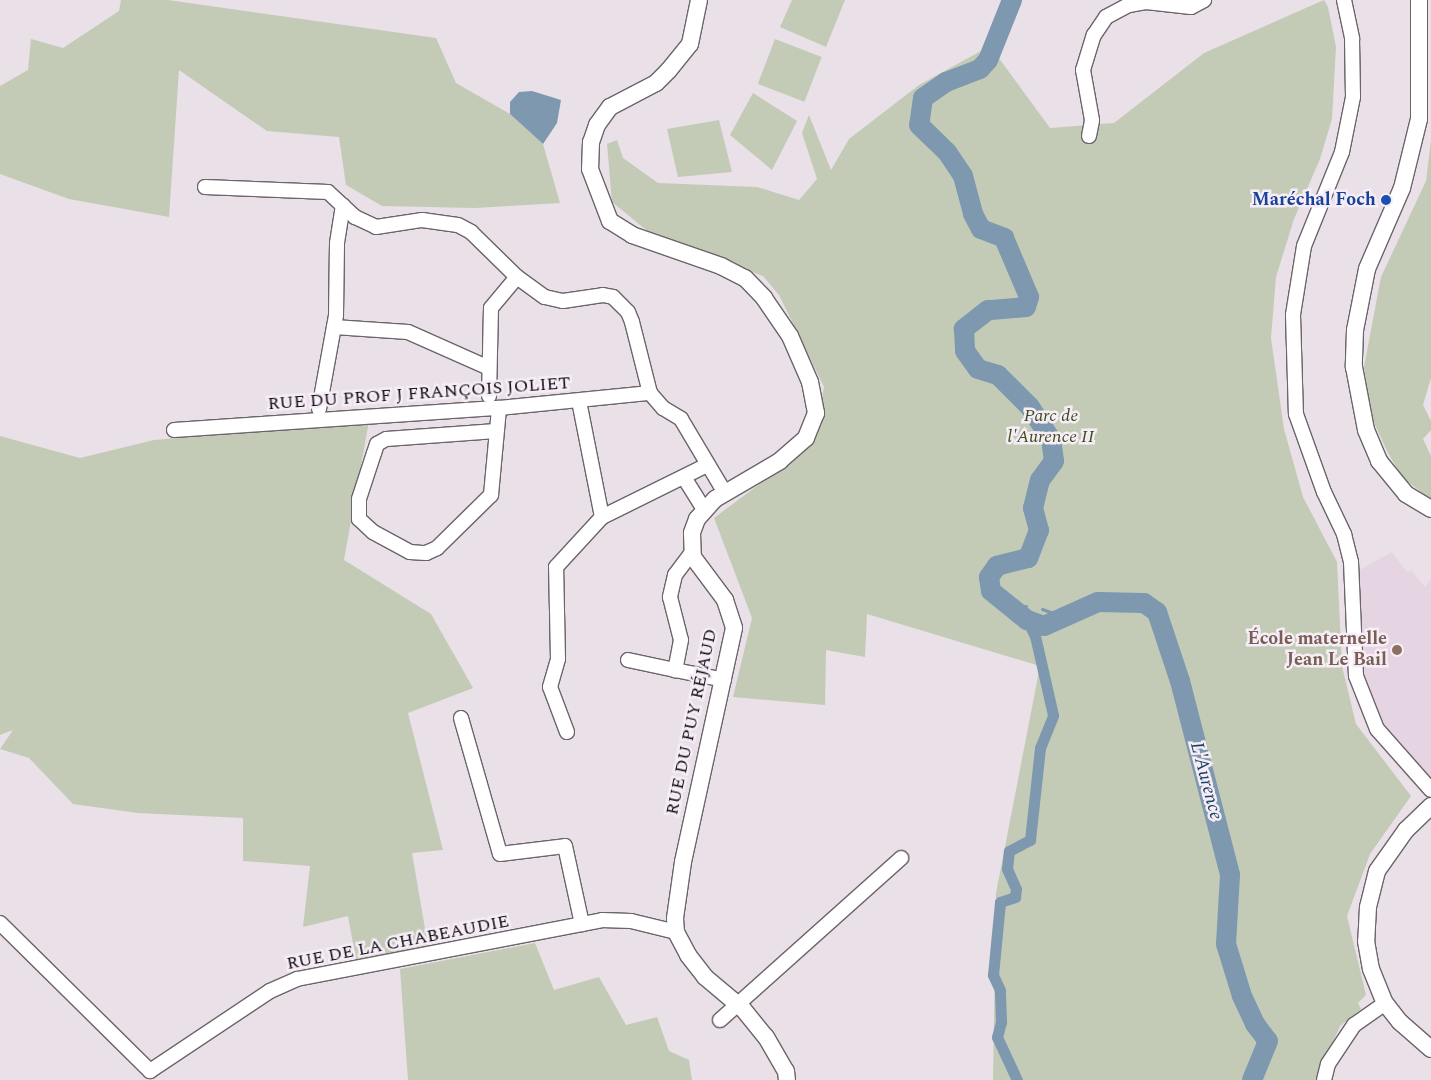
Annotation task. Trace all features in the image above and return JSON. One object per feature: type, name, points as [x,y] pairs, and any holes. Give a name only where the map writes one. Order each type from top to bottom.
[{"type":"street","points":[[675,670],[681,640],[670,597],[675,575],[693,551],[692,533],[704,509],[725,493],[780,462],[806,438],[816,414],[810,382],[790,336],[764,298],[745,278],[721,266],[632,235],[610,221],[590,169],[591,142],[597,125],[610,107],[656,83],[669,70],[690,44],[699,0]]},
{"type":"street","points":[[1089,136],[1092,120],[1083,70],[1094,35],[1106,17],[1129,5],[1146,2],[1191,7],[1204,0]]},
{"type":"street","points":[[1344,0],[1352,38],[1353,96],[1342,152],[1304,246],[1293,314],[1296,414],[1324,492],[1344,534],[1351,562],[1356,676],[1377,730],[1431,790]]},
{"type":"street","points":[[1419,0],[1419,119],[1402,188],[1368,269],[1355,330],[1354,367],[1366,430],[1379,462],[1406,494],[1431,509]]},
{"type":"street","points":[[205,188],[318,190],[328,192],[367,224],[376,227],[422,220],[458,225],[471,232],[532,290],[553,300],[603,295],[620,302],[632,322],[650,393],[663,408],[681,419],[725,493]]},
{"type":"street","points":[[319,409],[334,327],[337,243],[343,205]]},
{"type":"street","points":[[489,396],[491,308],[517,276]]},
{"type":"street","points":[[334,327],[408,332],[489,368]]},
{"type":"street","points":[[580,401],[650,393]]},
{"type":"street","name":"RUE DU PROF J FRANÇOIS JOLIET","points":[[174,430],[580,401],[602,517]]},
{"type":"street","points":[[496,431],[386,439],[377,444],[359,499],[359,519],[372,532],[410,552],[426,553],[437,548],[491,495],[499,408]]},
{"type":"street","points":[[566,732],[550,687],[558,659],[556,567],[602,517],[685,479],[707,465]]},
{"type":"street","points":[[685,479],[704,509]]},
{"type":"street","name":"RUE DU PUY RÉJAUD","points":[[676,932],[675,918],[684,862],[733,635],[731,613],[693,557],[693,551]]},
{"type":"street","points":[[628,660],[724,680]]},
{"type":"street","points":[[461,718],[500,854],[565,846],[582,924]]},
{"type":"street","points":[[1431,806],[1406,830],[1377,871],[1368,907],[1366,941],[1371,968],[1386,1003],[1400,1022],[1431,1049]]},
{"type":"street","points":[[720,1020],[737,1002],[901,858]]},
{"type":"street","name":"RUE DE LA CHABEAUDIE","points":[[0,923],[155,1076],[270,991],[297,979],[602,920],[631,921],[676,932]]},
{"type":"street","points":[[676,932],[688,955],[705,976],[737,1002],[766,1037],[786,1071],[787,1080]]},
{"type":"street","points":[[1324,1080],[1328,1064],[1354,1025],[1386,1003]]},
{"type":"shaded area","name":"École maternelle Jean Le Bail","points":[[1392,552],[1407,572],[1411,570],[1425,587],[1431,579],[1431,778],[1386,730],[1364,673],[1358,571]]},
{"type":"green space","points":[[121,0],[168,0],[436,38],[456,83],[510,114],[543,144],[560,203],[475,208],[382,206],[346,185],[339,137],[267,131],[179,70],[169,217],[69,199],[0,174],[0,86],[28,70],[31,39],[63,48],[119,11]]},
{"type":"green space","points":[[792,0],[845,0],[826,47],[780,27]]},
{"type":"green space","name":"Parc de l'Aurence II","points":[[1324,0],[1328,7],[1336,47],[1332,119],[1320,159],[1294,219],[1276,277],[1271,338],[1284,429],[1303,497],[1337,562],[1342,666],[1356,724],[1411,796],[1370,854],[1347,916],[1366,995],[1358,1003],[1361,1009],[1340,1026],[1316,1080],[993,1080],[996,893],[1040,666],[867,614],[865,657],[826,650],[825,705],[733,697],[752,618],[714,518],[813,444],[824,387],[779,295],[763,276],[650,233],[612,202],[607,144],[617,140],[623,158],[658,183],[757,187],[799,200],[817,179],[802,133],[809,115],[831,170],[849,139],[919,85],[990,46],[1050,128],[1114,123],[1204,53]]},
{"type":"green space","points":[[775,39],[822,57],[804,102],[758,84]]},
{"type":"green space","points":[[753,93],[797,121],[772,170],[730,135]]},
{"type":"green space","points":[[719,120],[732,172],[678,177],[667,129]]},
{"type":"green space","points":[[1431,141],[1431,378],[1423,405],[1431,421],[1431,430],[1423,439],[1431,456],[1431,500],[1402,477],[1387,451],[1371,416],[1364,367],[1381,277],[1426,181]]},
{"type":"green space","points":[[369,421],[344,560],[431,614],[473,688],[408,713],[443,850],[412,853],[428,946],[356,960],[348,916],[303,927],[310,866],[243,861],[243,818],[138,813],[73,804],[29,758],[0,749],[13,730],[0,735],[0,436],[80,458],[154,440]]},
{"type":"green space","points":[[535,943],[554,990],[599,977],[626,1025],[657,1017],[669,1051],[689,1060],[692,1080],[408,1080],[400,969]]},
{"type":"water","points":[[532,91],[561,100],[557,123],[543,144],[510,114],[510,102],[519,92]]},
{"type":"waterway","name":"L'Aurence","points":[[1012,0],[988,60],[980,69],[946,82],[923,98],[919,125],[947,152],[963,176],[973,214],[981,229],[1004,238],[1029,297],[1026,307],[988,310],[964,329],[965,351],[978,369],[998,375],[1030,407],[1051,439],[1054,461],[1040,480],[1033,508],[1039,530],[1028,558],[997,566],[989,577],[991,591],[1027,620],[1044,626],[1098,602],[1144,603],[1157,612],[1180,681],[1230,875],[1226,944],[1242,996],[1255,1024],[1268,1041],[1252,1080]]},
{"type":"waterway","points":[[1014,607],[1026,606]]},
{"type":"waterway","points":[[1042,609],[1064,617]]},
{"type":"waterway","name":"L'Aurence","points":[[1017,1080],[997,1037],[1001,1022],[1000,990],[993,975],[1000,902],[1015,897],[1016,889],[1007,869],[1009,851],[1030,840],[1040,748],[1053,715],[1035,636],[1027,620]]},
{"type":"place","name":"Maréchal Foch","points":[[1386,200]]},
{"type":"place","name":"École maternelle Jean Le Bail","points":[[1397,650]]}]
